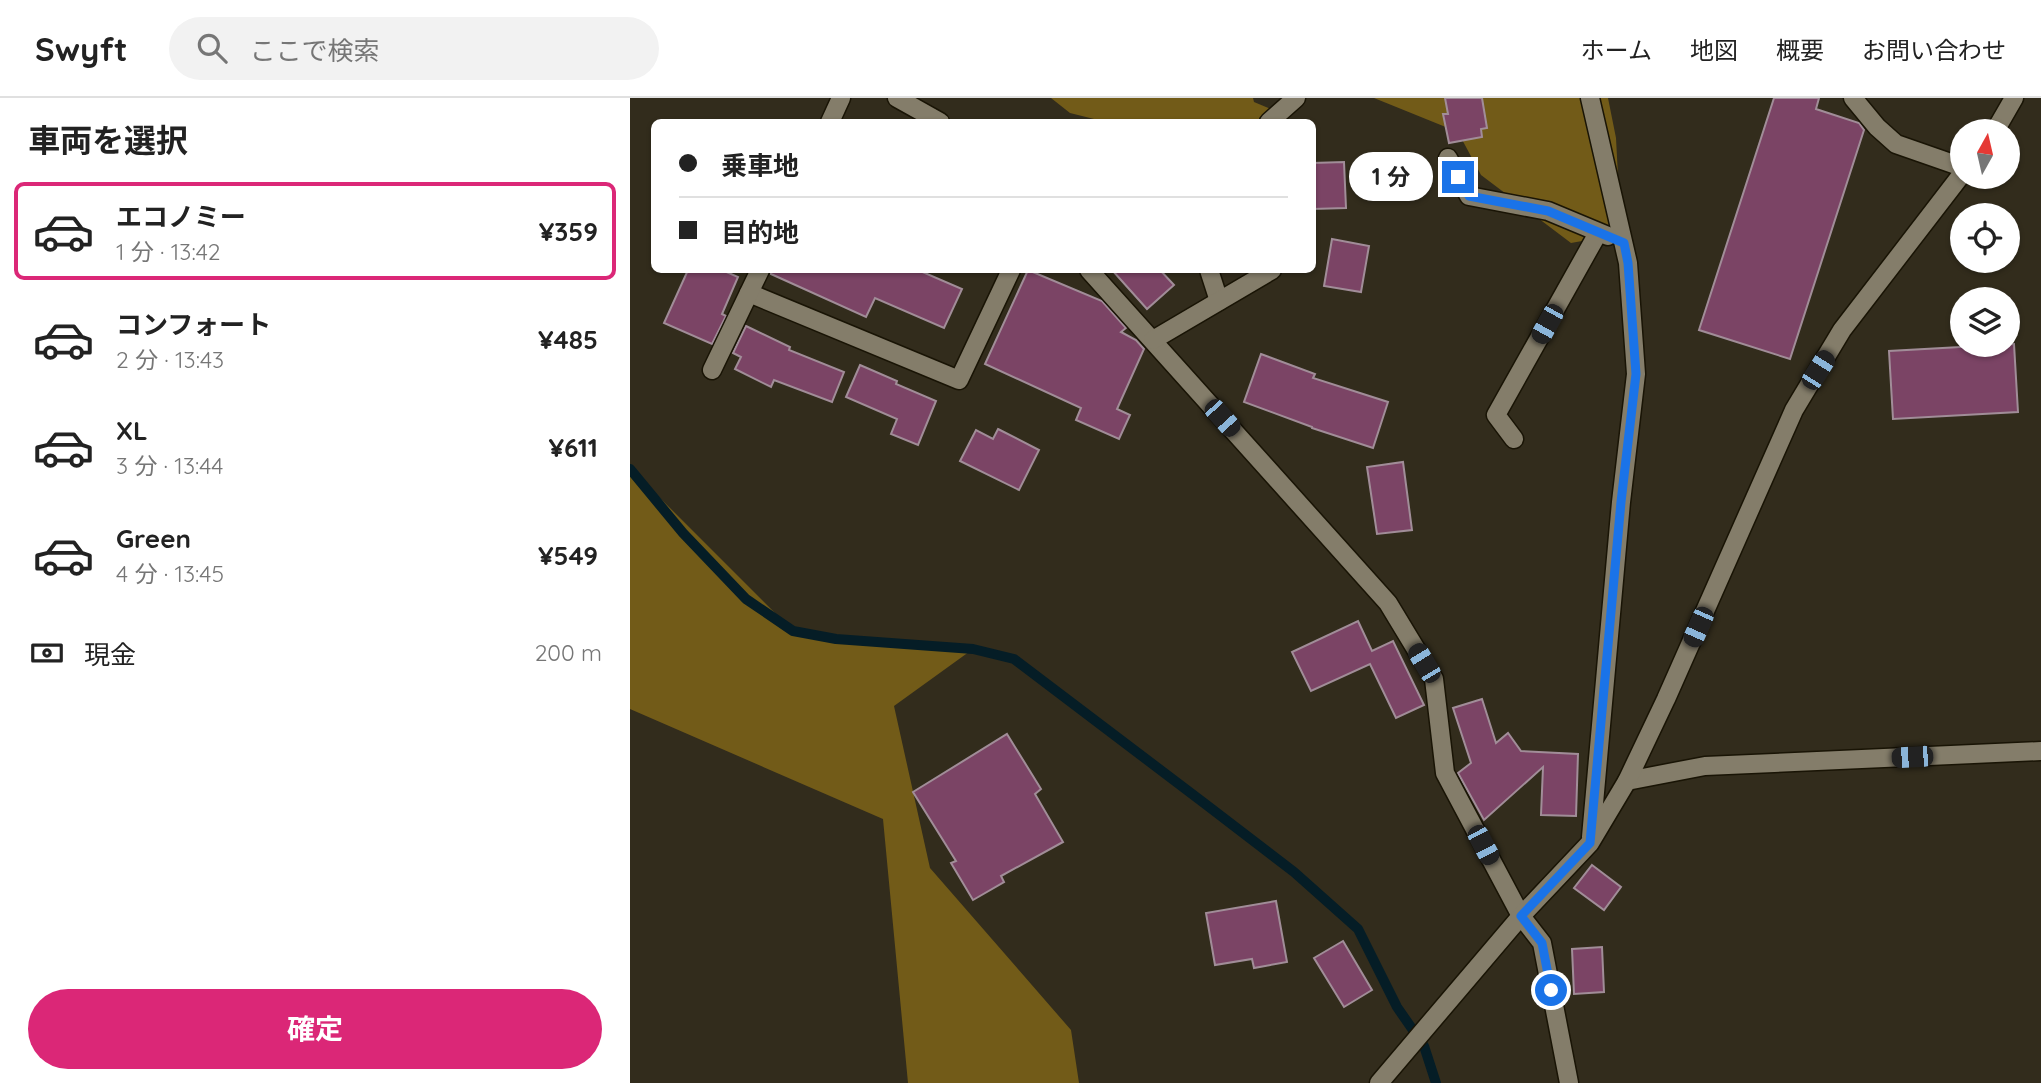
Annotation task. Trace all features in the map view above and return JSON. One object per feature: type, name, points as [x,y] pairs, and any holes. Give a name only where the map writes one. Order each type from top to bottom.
[{"type":"street","points":[[831,119],[841,98]]},
{"type":"street","points":[[897,98],[935,119]]},
{"type":"street","points":[[1272,119],[1296,98]]},
{"type":"street","points":[[1590,98],[1628,263],[1636,374],[1621,502],[1590,843]]},
{"type":"street","points":[[1853,98],[1877,127],[1896,144],[1950,163]]},
{"type":"street","points":[[2002,119],[2014,98]]},
{"type":"street","points":[[1448,158],[1469,196],[1548,211],[1624,243]]},
{"type":"street","points":[[1379,1083],[1521,916],[1590,843],[1627,781],[1667,699],[1794,410],[1842,330],[1950,189]]},
{"type":"street","points":[[1514,439],[1496,415],[1598,233]]},
{"type":"street","points":[[712,370],[759,273]]},
{"type":"street","points":[[749,293],[959,380],[1010,273]]},
{"type":"street","points":[[1092,273],[1388,603],[1434,679],[1445,773],[1521,916],[1542,943],[1569,1083]]},
{"type":"street","points":[[1209,273],[1219,301]]},
{"type":"street","points":[[1153,340],[1267,273]]},
{"type":"street","points":[[1627,781],[1705,766],[2041,751]]},
{"type":"shaded area","points":[[1051,98],[1253,98],[1254,102],[1288,116],[1285,119],[1094,119],[1070,113]]},
{"type":"shaded area","points":[[1374,98],[1608,98],[1616,138],[1621,234],[1571,243],[1481,175],[1458,132]]},
{"type":"shaded area","points":[[630,468],[793,631],[973,649],[894,706],[930,868],[1071,1030],[1079,1083],[908,1083],[883,819],[630,709]]},
{"type":"building","points":[[1445,98],[1482,98],[1487,128],[1481,129],[1482,137],[1449,143],[1443,114],[1448,114]]},
{"type":"building","points":[[1774,98],[1819,98],[1816,109],[1859,123],[1864,130],[1790,359],[1699,330]]},
{"type":"building","points":[[1344,162],[1346,208],[1316,209],[1316,163]]},
{"type":"building","points":[[1332,239],[1369,246],[1361,292],[1324,286]]},
{"type":"building","points":[[687,273],[729,273],[738,277],[722,314],[726,316],[712,344],[664,323]]},
{"type":"building","points":[[925,273],[962,289],[944,328],[875,298],[866,317],[771,274]]},
{"type":"building","points":[[1027,273],[1035,273],[1102,301],[1126,328],[1121,332],[1136,340],[1144,349],[1117,409],[1130,415],[1119,439],[1076,420],[1081,408],[985,364]]},
{"type":"building","points":[[1115,273],[1163,273],[1174,285],[1147,309]]},
{"type":"building","points":[[746,326],[790,347],[789,350],[844,372],[832,402],[774,380],[771,387],[735,369],[741,357],[733,353]]},
{"type":"building","points":[[1950,348],[1950,357],[2015,357],[2018,412],[1893,419],[1889,351]]},
{"type":"building","points":[[1261,354],[1315,374],[1313,378],[1388,402],[1373,448],[1244,402]]},
{"type":"building","points":[[860,365],[936,401],[918,445],[891,434],[897,419],[846,397]]},
{"type":"building","points":[[998,429],[1039,450],[1019,490],[960,461],[976,430],[993,439]]},
{"type":"building","points":[[1403,462],[1412,530],[1377,534],[1367,467]]},
{"type":"building","points":[[1358,621],[1372,651],[1393,641],[1424,705],[1396,718],[1370,664],[1311,691],[1292,652]]},
{"type":"building","points":[[1482,699],[1496,743],[1508,733],[1521,751],[1578,754],[1576,816],[1541,815],[1543,767],[1484,820],[1458,773],[1471,763],[1453,708]]},
{"type":"building","points":[[1007,734],[1041,789],[1035,794],[1063,842],[1001,876],[1004,882],[973,900],[951,863],[956,861],[913,792]]},
{"type":"building","points":[[1592,865],[1621,887],[1604,910],[1574,888]]},
{"type":"building","points":[[1276,901],[1287,962],[1254,968],[1252,959],[1215,965],[1206,913]]},
{"type":"building","points":[[1343,941],[1372,990],[1344,1007],[1314,958]]},
{"type":"building","points":[[1602,947],[1604,992],[1574,994],[1572,949]]},
{"type":"waterway","points":[[630,469],[683,533],[746,599],[793,631],[836,639],[973,649],[1014,659],[1204,803],[1294,872],[1358,929],[1397,1007],[1424,1046],[1436,1083]]},
{"type":"route","points":[[1458,177],[1469,196],[1548,211],[1624,243],[1628,263],[1636,374],[1621,502],[1590,843],[1521,916],[1542,943],[1551,990]]}]
